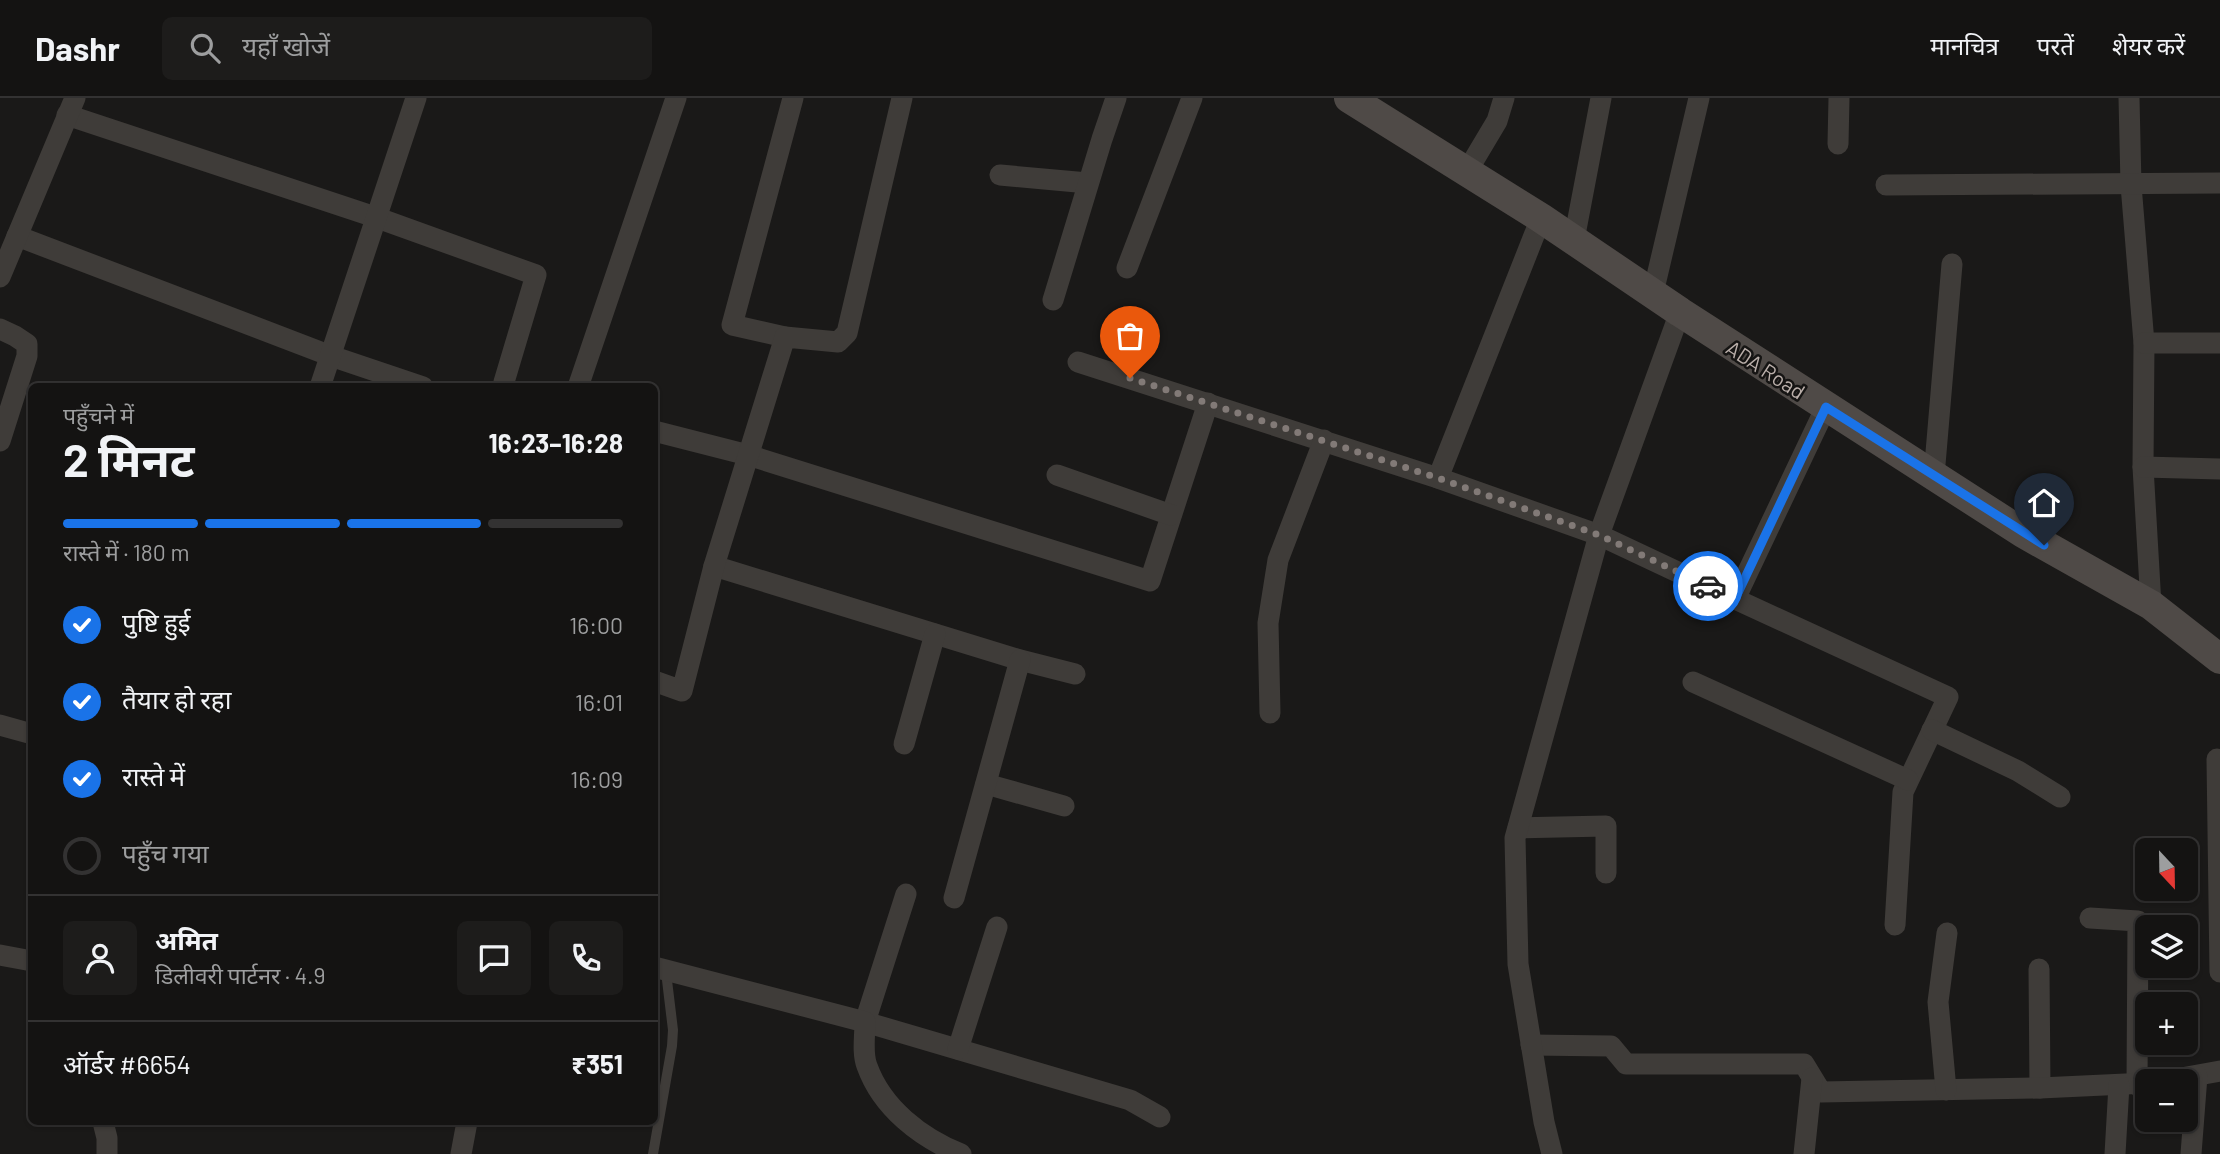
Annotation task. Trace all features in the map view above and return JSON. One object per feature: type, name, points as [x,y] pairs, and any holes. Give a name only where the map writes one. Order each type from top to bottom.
[{"type":"street","points":[[321,383],[416,98]]},
{"type":"street","points":[[579,383],[676,98]]},
{"type":"street","points":[[793,98],[732,326],[785,337],[838,342],[848,332],[902,98]]},
{"type":"street","points":[[1053,300],[1116,98]]},
{"type":"street","points":[[1126,268],[1192,98]]},
{"type":"street","name":"ADA Road","points":[[1349,98],[1541,218],[1680,312],[2023,533],[2151,605],[2220,659]]},
{"type":"street","points":[[1466,173],[1497,121],[1504,98]]},
{"type":"street","points":[[1574,240],[1601,98]]},
{"type":"street","points":[[1654,293],[1699,98]]},
{"type":"street","points":[[1838,144],[1839,98]]},
{"type":"street","points":[[2129,98],[2131,185],[2144,343],[2143,467],[2151,605]]},
{"type":"street","points":[[1,272],[71,107],[536,275],[504,383]]},
{"type":"street","points":[[1000,175],[1088,183]]},
{"type":"street","points":[[1886,185],[2220,183]]},
{"type":"street","points":[[1438,478],[1541,218]]},
{"type":"street","points":[[17,236],[331,356],[411,383]]},
{"type":"street","points":[[1934,476],[1952,264]]},
{"type":"street","points":[[1552,1154],[1544,1122],[1518,964],[1515,838],[1599,535],[1680,312]]},
{"type":"street","points":[[0,329],[27,344],[27,356],[0,441]]},
{"type":"street","points":[[658,682],[682,691],[714,566],[785,337]]},
{"type":"street","points":[[2144,343],[2220,343]]},
{"type":"street","points":[[1078,362],[1324,440],[1599,535],[1948,697],[1903,792],[1895,925]]},
{"type":"street","points":[[658,432],[747,455],[1150,581],[1208,403]]},
{"type":"street","points":[[1735,599],[1826,407]]},
{"type":"street","points":[[1270,713],[1268,623],[1278,560],[1324,440]]},
{"type":"street","points":[[2143,467],[2220,469]]},
{"type":"street","points":[[1057,475],[1171,515]]},
{"type":"street","points":[[714,566],[934,635],[1075,674]]},
{"type":"street","points":[[904,744],[934,635]]},
{"type":"street","points":[[954,898],[1020,660]]},
{"type":"street","points":[[1693,681],[1908,780]]},
{"type":"street","points":[[0,725],[28,733]]},
{"type":"street","points":[[1932,730],[2018,771],[2060,797]]},
{"type":"street","points":[[2217,759],[2220,972]]},
{"type":"street","points":[[986,784],[1064,806]]},
{"type":"street","points":[[1518,828],[1606,826],[1606,873]]},
{"type":"street","points":[[906,894],[865,1022],[866,1064],[885,1101],[919,1131],[961,1154]]},
{"type":"street","points":[[2090,918],[2138,920],[2134,1084],[2115,1154]]},
{"type":"street","points":[[958,1049],[997,927]]},
{"type":"street","points":[[1946,1090],[1938,1002],[1947,933]]},
{"type":"street","points":[[0,955],[28,960]]},
{"type":"street","points":[[660,969],[958,1049],[1130,1100],[1160,1117]]},
{"type":"street","points":[[2039,970],[2040,1088]]},
{"type":"street","points":[[1531,1045],[1611,1046],[1626,1064],[1804,1064],[1821,1092],[2134,1084]]},
{"type":"street","points":[[2198,1076],[2220,1071]]},
{"type":"street","points":[[1804,1154],[1812,1078]]},
{"type":"street","points":[[104,1125],[107,1154]]},
{"type":"street","points":[[461,1154],[466,1125]]},
{"type":"street","points":[[2191,1154],[2193,1132]]},
{"type":"lane","points":[[653,1154],[673,1030],[660,969]]},
{"type":"way so far","points":[[1130,378],[1438,478],[1599,535],[1708,586]]},
{"type":"route","points":[[1708,586],[1735,599],[1826,407],[2044,545]]}]
